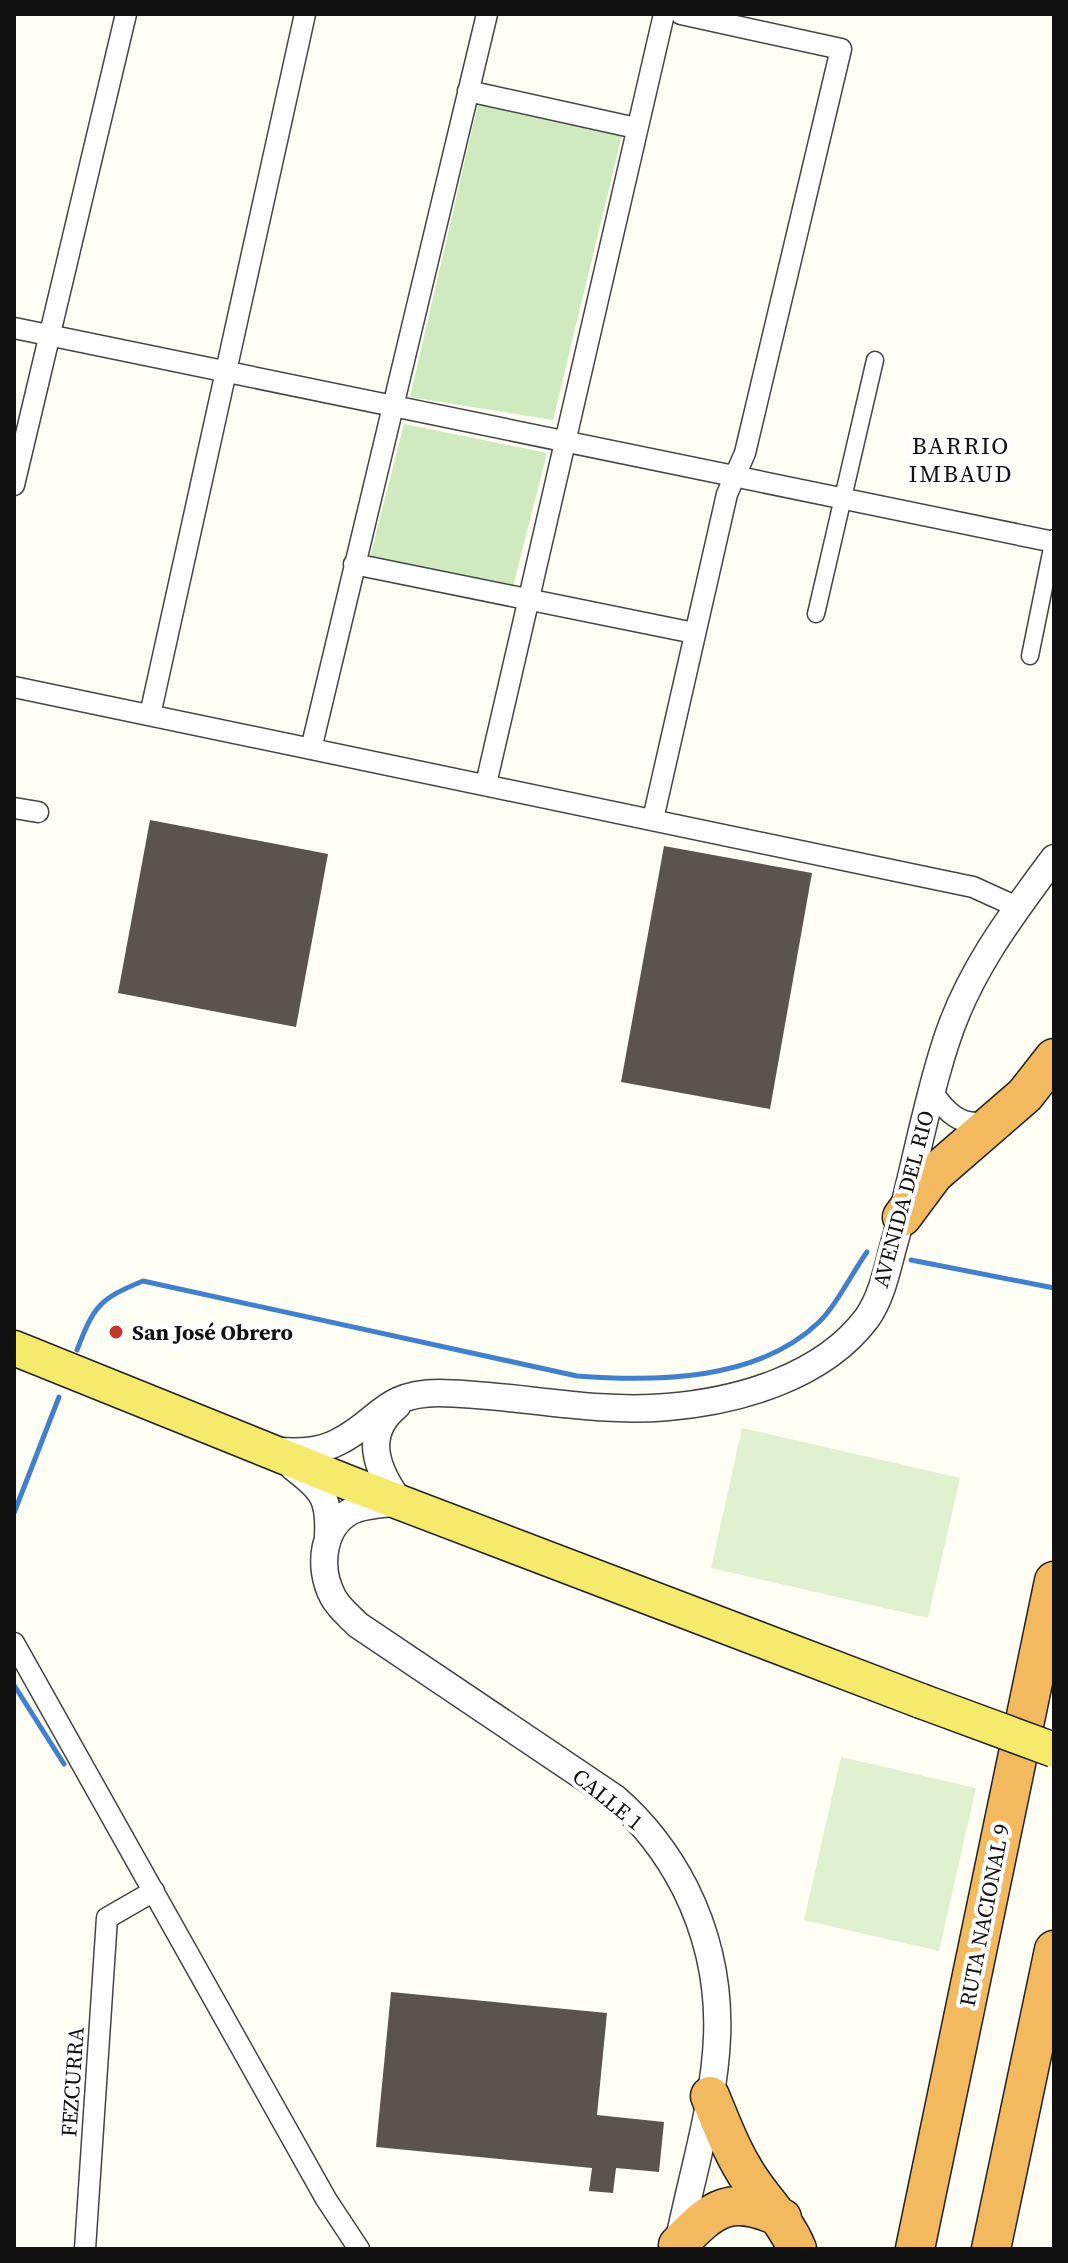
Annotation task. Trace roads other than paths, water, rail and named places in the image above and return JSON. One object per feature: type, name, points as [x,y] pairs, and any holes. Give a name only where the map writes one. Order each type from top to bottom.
[{"type":"highway","points":[[902,1217],[934,1174],[1025,1095],[1054,1058]]},
{"type":"highway","name":"RUTA NACIONAL 9","points":[[915,2249],[1054,1581]]},
{"type":"highway","points":[[991,2249],[1054,1950]]},
{"type":"highway","points":[[710,2096],[731,2147],[751,2182],[789,2233]]},
{"type":"highway","points":[[677,2247],[706,2215],[722,2208],[745,2206],[762,2209],[789,2233]]},
{"type":"main road","points":[[14,1348],[400,1502],[1054,1750]]},
{"type":"street","points":[[14,485],[126,14]]},
{"type":"street","points":[[150,715],[305,14]]},
{"type":"street","points":[[311,749],[391,404],[487,14]]},
{"type":"street","points":[[486,784],[664,14]]},
{"type":"street","points":[[653,819],[727,494],[745,453],[841,49],[681,14]]},
{"type":"street","points":[[468,91],[636,128]]},
{"type":"street","points":[[14,328],[1054,540],[1030,656]]},
{"type":"street","points":[[816,614],[875,360]]},
{"type":"street","points":[[354,564],[694,633]]},
{"type":"street","points":[[14,687],[973,887],[1017,907]]},
{"type":"street","points":[[14,808],[38,812]]},
{"type":"street","name":"AVENIDA DEL RIO","points":[[272,1451],[299,1452],[337,1443],[382,1408],[409,1396],[439,1393],[638,1409],[704,1402],[777,1383],[813,1367],[843,1346],[868,1315],[884,1281],[931,1090],[957,1008],[973,974],[1054,858]]},
{"type":"street","points":[[931,1090],[944,1109],[960,1122],[979,1124],[1000,1117]]},
{"type":"street","points":[[328,1536],[342,1517],[357,1509],[400,1502],[384,1480],[377,1463],[377,1435],[392,1410],[409,1396]]},
{"type":"street","name":"CALLE 1","points":[[272,1451],[323,1493],[329,1511],[325,1552],[327,1582],[342,1611],[358,1625],[615,1798],[643,1825],[673,1864],[708,1941],[719,2009],[718,2043],[710,2096],[677,2247]]},
{"type":"street","points":[[14,1643],[326,2199],[359,2249]]},
{"type":"street","name":"FEZCURRA","points":[[85,2249],[107,1918],[154,1891]]},
{"type":"waterway","points":[[77,1350],[88,1323],[100,1306],[117,1293],[143,1281],[577,1376],[639,1378],[704,1374],[766,1357],[793,1342],[825,1316],[867,1252]]},
{"type":"waterway","points":[[911,1260],[1054,1288]]},
{"type":"waterway","points":[[14,1513],[59,1397]]},
{"type":"waterway","points":[[14,1685],[64,1764]]},
{"type":"place","name":"San José Obrero","points":[[116,1332]]},
{"type":"district","name":"BARRIO IMBAUD","points":[[961,460]]}]
